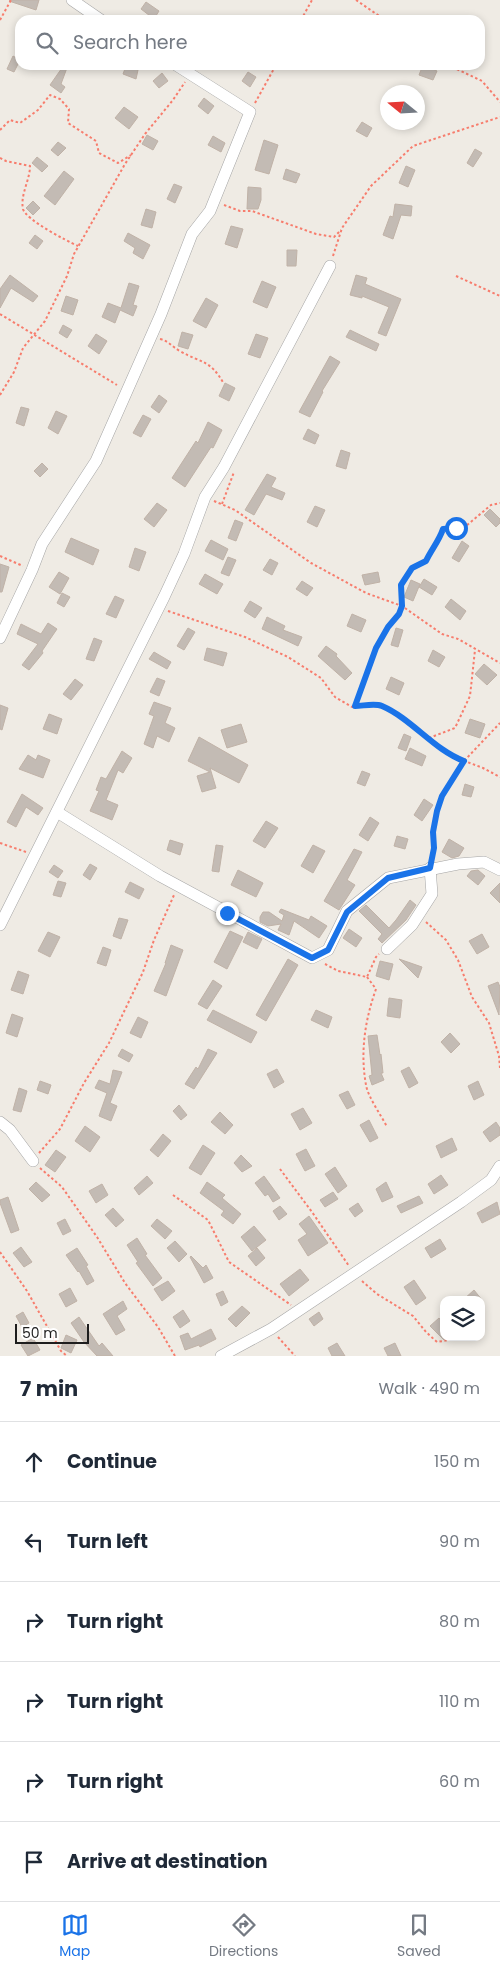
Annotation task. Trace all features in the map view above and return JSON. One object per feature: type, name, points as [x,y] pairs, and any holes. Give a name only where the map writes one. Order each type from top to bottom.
[{"type":"street","points":[[72,0],[94,15]]},
{"type":"street","points":[[0,638],[42,544],[96,461],[161,314],[192,234],[210,211],[250,112],[184,70]]},
{"type":"street","points":[[0,925],[184,554],[205,497],[228,459],[330,266]]},
{"type":"street","points":[[57,812],[177,886],[312,958],[328,950],[347,912],[388,878],[430,868],[484,862],[500,870]]},
{"type":"street","points":[[387,949],[412,924],[432,894],[430,868]]},
{"type":"street","points":[[0,1122],[10,1130],[33,1161]]},
{"type":"street","points":[[221,1356],[271,1329],[461,1202],[491,1180],[500,1166]]},
{"type":"path","points":[[0,20],[11,0]]},
{"type":"path","points":[[304,15],[312,0]]},
{"type":"path","points":[[356,0],[378,15]]},
{"type":"path","points":[[250,112],[273,70]]},
{"type":"path","points":[[459,70],[482,81],[500,102]]},
{"type":"path","points":[[0,395],[14,372],[23,348],[45,321],[67,276],[78,246],[131,155],[191,74]]},
{"type":"path","points":[[0,130],[10,120],[20,123],[38,110],[50,95],[60,99],[69,109],[68,123],[96,141],[99,153],[118,163],[131,155]]},
{"type":"path","points":[[214,202],[240,211],[252,211],[316,234],[334,237],[371,186],[413,146],[500,117]]},
{"type":"path","points":[[0,158],[30,166],[30,176],[25,186],[23,208],[27,216],[64,240],[78,246]]},
{"type":"path","points":[[330,266],[342,228]]},
{"type":"path","points":[[456,276],[500,296]]},
{"type":"path","points":[[0,314],[126,390]]},
{"type":"path","points":[[146,347],[158,338],[168,341],[180,352],[209,364],[224,384]]},
{"type":"path","points":[[222,504],[234,475],[235,467],[228,459]]},
{"type":"path","points":[[205,497],[235,510],[289,549],[337,577],[366,593],[402,606],[442,634],[458,639],[500,663]]},
{"type":"path","points":[[355,706],[376,648],[388,627],[399,614],[402,606],[401,585],[412,568],[426,561],[430,552],[438,544],[443,529],[466,526],[491,505],[500,503]]},
{"type":"path","points":[[0,556],[32,570]]},
{"type":"path","points":[[158,608],[245,636],[288,657],[321,678],[336,697],[352,707],[381,705],[454,757],[500,777]]},
{"type":"path","points":[[429,738],[455,728],[470,696],[475,650]]},
{"type":"path","points":[[430,868],[434,848],[433,832],[442,796],[464,761],[500,724]]},
{"type":"path","points":[[0,843],[36,855]]},
{"type":"path","points":[[175,1356],[158,1328],[125,1284],[97,1237],[62,1188],[33,1161],[60,1129],[84,1083],[109,1043],[143,972],[154,940],[173,901],[177,886]]},
{"type":"path","points":[[418,915],[446,940],[458,960],[472,997],[490,1023],[499,1056],[500,1068]]},
{"type":"path","points":[[367,977],[376,957],[387,949]]},
{"type":"path","points":[[312,958],[338,971],[367,977],[376,989],[368,1012],[363,1038],[366,1087],[387,1127]]},
{"type":"path","points":[[173,1195],[208,1220],[229,1262],[264,1288],[299,1310]]},
{"type":"path","points":[[0,1252],[28,1291],[61,1352],[67,1356]]},
{"type":"path","points":[[271,1329],[295,1356]]},
{"type":"building","points":[[10,0],[39,0],[36,10]]},
{"type":"building","points":[[146,2],[159,11],[156,15],[149,15],[141,9]]},
{"type":"building","points":[[13,56],[15,57],[15,70],[14,72],[7,69]]},
{"type":"building","points":[[60,70],[66,70],[61,84],[65,87],[61,93],[50,85]]},
{"type":"building","points":[[124,70],[138,70],[136,79],[123,74]]},
{"type":"building","points":[[421,70],[437,71],[433,80],[419,75]]},
{"type":"building","points":[[248,72],[256,77],[250,87],[242,81]]},
{"type":"building","points":[[162,73],[168,81],[159,88],[153,81]]},
{"type":"building","points":[[204,98],[214,106],[208,114],[198,106]]},
{"type":"building","points":[[124,107],[138,117],[129,129],[115,118]]},
{"type":"building","points":[[362,122],[372,128],[367,137],[356,131]]},
{"type":"building","points":[[147,135],[158,141],[153,150],[142,144]]},
{"type":"building","points":[[213,136],[225,143],[221,152],[208,145]]},
{"type":"building","points":[[264,140],[278,145],[269,174],[255,170]]},
{"type":"building","points":[[58,142],[66,148],[58,156],[51,150]]},
{"type":"building","points":[[475,149],[482,153],[473,167],[467,163]]},
{"type":"building","points":[[37,157],[48,166],[42,172],[32,163]]},
{"type":"building","points":[[406,166],[415,170],[408,187],[399,183]]},
{"type":"building","points":[[286,169],[300,174],[296,183],[283,179]]},
{"type":"building","points":[[64,171],[74,179],[55,205],[44,196]]},
{"type":"building","points":[[174,184],[182,187],[175,203],[167,199]]},
{"type":"building","points":[[248,187],[261,188],[261,200],[258,209],[247,209]]},
{"type":"building","points":[[33,201],[40,208],[33,215],[26,208]]},
{"type":"building","points":[[395,204],[412,206],[411,216],[401,215],[393,239],[383,235],[390,216],[393,217]]},
{"type":"building","points":[[146,209],[156,212],[152,228],[141,225]]},
{"type":"building","points":[[231,226],[243,229],[237,248],[225,244]]},
{"type":"building","points":[[128,233],[150,245],[143,259],[133,253],[135,248],[124,241]]},
{"type":"building","points":[[35,235],[43,241],[37,249],[29,243]]},
{"type":"building","points":[[287,250],[297,250],[296,266],[287,266]]},
{"type":"building","points":[[10,275],[38,296],[33,302],[11,288],[0,308],[0,289]]},
{"type":"building","points":[[356,275],[367,278],[365,284],[401,299],[386,336],[378,333],[389,307],[362,296],[362,298],[350,295]]},
{"type":"building","points":[[262,281],[276,287],[267,308],[253,302]]},
{"type":"building","points":[[129,283],[139,286],[133,305],[137,306],[133,316],[120,310],[115,323],[102,317],[108,303],[121,308]]},
{"type":"building","points":[[66,296],[78,300],[73,315],[61,311]]},
{"type":"building","points":[[206,298],[218,305],[206,328],[193,321]]},
{"type":"building","points":[[63,325],[72,330],[67,338],[59,333]]},
{"type":"building","points":[[350,330],[379,344],[376,351],[346,337]]},
{"type":"building","points":[[182,332],[193,335],[188,349],[178,346]]},
{"type":"building","points":[[96,334],[107,341],[99,354],[88,346]]},
{"type":"building","points":[[256,334],[268,338],[260,358],[248,354]]},
{"type":"building","points":[[330,356],[340,362],[322,391],[310,417],[299,412]]},
{"type":"building","points":[[225,383],[235,388],[229,401],[219,396]]},
{"type":"building","points":[[159,395],[167,401],[159,413],[151,407]]},
{"type":"building","points":[[21,407],[29,409],[24,426],[16,423]]},
{"type":"building","points":[[56,411],[67,416],[58,434],[48,428]]},
{"type":"building","points":[[143,415],[151,419],[141,437],[133,433]]},
{"type":"building","points":[[208,422],[222,430],[213,448],[211,447],[185,487],[172,478],[196,441],[198,443]]},
{"type":"building","points":[[308,429],[319,435],[315,444],[303,439]]},
{"type":"building","points":[[341,450],[350,453],[346,469],[336,466]]},
{"type":"building","points":[[42,463],[48,469],[40,477],[34,471]]},
{"type":"building","points":[[267,474],[276,478],[271,487],[285,493],[282,500],[266,494],[254,515],[245,510]]},
{"type":"building","points":[[157,503],[167,510],[154,527],[144,519]]},
{"type":"building","points":[[315,506],[325,510],[317,527],[307,522]]},
{"type":"building","points":[[490,509],[500,519],[500,523],[496,527],[484,515]]},
{"type":"building","points":[[235,520],[243,523],[236,541],[228,538]]},
{"type":"building","points":[[71,538],[99,550],[93,565],[65,552]]},
{"type":"building","points":[[211,540],[228,549],[223,560],[205,551]]},
{"type":"building","points":[[462,541],[469,546],[459,562],[452,558]]},
{"type":"building","points":[[135,548],[146,552],[139,571],[129,567]]},
{"type":"building","points":[[228,557],[236,560],[229,576],[221,573]]},
{"type":"building","points":[[270,559],[278,563],[272,575],[263,570]]},
{"type":"building","points":[[0,564],[9,567],[2,592],[0,592]]},
{"type":"building","points":[[59,572],[69,578],[60,594],[49,587]]},
{"type":"building","points":[[378,572],[380,582],[365,585],[362,575]]},
{"type":"building","points":[[205,574],[223,584],[217,594],[199,584]]},
{"type":"building","points":[[424,579],[437,587],[432,595],[419,587]]},
{"type":"building","points":[[411,580],[420,584],[413,601],[404,597]]},
{"type":"building","points":[[302,581],[313,588],[307,596],[296,589]]},
{"type":"building","points":[[62,593],[70,597],[64,607],[57,603]]},
{"type":"building","points":[[115,596],[124,600],[116,618],[106,614]]},
{"type":"building","points":[[451,599],[466,611],[460,620],[445,607]]},
{"type":"building","points":[[250,601],[262,608],[255,618],[244,611]]},
{"type":"building","points":[[352,614],[366,620],[361,632],[347,626]]},
{"type":"building","points":[[267,617],[285,626],[283,630],[302,637],[298,646],[262,629]]},
{"type":"building","points":[[48,623],[57,629],[42,651],[43,653],[29,670],[22,665],[38,644],[17,634],[21,624],[41,634]]},
{"type":"building","points":[[188,628],[195,632],[184,650],[177,646]]},
{"type":"building","points":[[396,628],[403,630],[398,647],[391,645]]},
{"type":"building","points":[[94,638],[102,641],[94,661],[86,659]]},
{"type":"building","points":[[326,646],[337,654],[336,656],[352,673],[345,680],[318,656]]},
{"type":"building","points":[[207,648],[227,653],[223,666],[204,660]]},
{"type":"building","points":[[433,650],[445,657],[439,667],[428,661]]},
{"type":"building","points":[[154,652],[171,662],[167,669],[149,659]]},
{"type":"building","points":[[484,664],[497,675],[487,685],[475,674]]},
{"type":"building","points":[[391,677],[404,683],[399,695],[386,689]]},
{"type":"building","points":[[157,678],[165,681],[159,696],[150,692]]},
{"type":"building","points":[[75,679],[83,685],[71,700],[63,694]]},
{"type":"building","points":[[154,702],[171,708],[165,723],[175,728],[169,742],[157,736],[153,748],[144,744],[154,716],[149,714]]},
{"type":"building","points":[[0,705],[8,708],[2,730],[0,729]]},
{"type":"building","points":[[49,714],[62,719],[57,734],[43,729]]},
{"type":"building","points":[[470,719],[485,724],[480,738],[465,733]]},
{"type":"building","points":[[241,724],[247,742],[227,748],[221,730]]},
{"type":"building","points":[[404,734],[411,737],[406,751],[398,748]]},
{"type":"building","points":[[199,737],[248,765],[239,783],[210,768],[216,788],[202,792],[197,776],[210,772],[188,761]]},
{"type":"building","points":[[410,748],[426,756],[422,766],[405,759]]},
{"type":"building","points":[[122,751],[132,758],[123,773],[118,770],[106,800],[118,805],[112,820],[90,811],[99,791],[96,790],[101,777],[106,779]]},
{"type":"building","points":[[28,755],[36,760],[38,755],[50,760],[43,778],[19,769]]},
{"type":"building","points":[[362,771],[370,774],[365,786],[357,783]]},
{"type":"building","points":[[465,784],[474,787],[471,797],[462,795]]},
{"type":"building","points":[[22,794],[43,808],[38,815],[26,807],[16,827],[7,822]]},
{"type":"building","points":[[424,799],[433,805],[422,821],[414,815]]},
{"type":"building","points":[[370,817],[379,823],[368,841],[359,835]]},
{"type":"building","points":[[266,821],[278,828],[265,848],[253,841]]},
{"type":"building","points":[[397,836],[408,839],[405,849],[394,846]]},
{"type":"building","points":[[449,839],[464,848],[459,856],[452,858],[442,852]]},
{"type":"building","points":[[170,840],[183,844],[180,855],[167,850]]},
{"type":"building","points":[[216,845],[223,846],[219,872],[212,871]]},
{"type":"building","points":[[313,845],[325,851],[313,873],[301,866]]},
{"type":"building","points":[[354,849],[362,852],[347,880],[355,885],[339,910],[324,901]]},
{"type":"building","points":[[90,864],[97,868],[90,880],[83,875]]},
{"type":"building","points":[[54,865],[63,871],[58,878],[49,872]]},
{"type":"building","points":[[238,870],[263,883],[256,897],[231,885]]},
{"type":"building","points":[[478,870],[485,876],[478,885],[467,876],[471,871]]},
{"type":"building","points":[[58,881],[66,883],[61,897],[53,895]]},
{"type":"building","points":[[130,882],[144,889],[139,899],[125,892]]},
{"type":"building","points":[[500,883],[500,903],[490,893]]},
{"type":"building","points":[[410,900],[416,905],[406,920],[382,943],[378,939],[382,934],[359,911],[366,905],[389,928]]},
{"type":"building","points":[[281,909],[309,920],[311,916],[327,926],[319,938],[294,921],[289,935],[278,930],[281,924],[268,926],[260,922],[263,912],[269,912],[282,921],[284,915],[279,912]]},
{"type":"building","points":[[119,918],[128,920],[121,939],[113,936]]},
{"type":"building","points":[[349,929],[362,938],[356,947],[343,938]]},
{"type":"building","points":[[230,931],[243,937],[227,969],[214,962]]},
{"type":"building","points":[[48,932],[60,937],[50,957],[38,951]]},
{"type":"building","points":[[248,932],[262,939],[257,949],[243,942]]},
{"type":"building","points":[[482,934],[489,947],[477,954],[469,941]]},
{"type":"building","points":[[171,945],[183,950],[166,996],[154,991],[166,963]]},
{"type":"building","points":[[103,947],[111,950],[106,966],[97,963]]},
{"type":"building","points":[[288,959],[298,965],[266,1021],[256,1015]]},
{"type":"building","points":[[399,959],[422,967],[418,978]]},
{"type":"building","points":[[380,961],[393,964],[389,980],[376,976]]},
{"type":"building","points":[[18,971],[29,975],[23,994],[11,990]]},
{"type":"building","points":[[213,980],[222,986],[207,1009],[198,1004]]},
{"type":"building","points":[[498,982],[500,987],[499,1015],[488,986]]},
{"type":"building","points":[[389,998],[402,1000],[400,1018],[387,1016]]},
{"type":"building","points":[[213,1010],[257,1032],[251,1043],[207,1020]]},
{"type":"building","points":[[316,1010],[332,1017],[328,1028],[311,1020]]},
{"type":"building","points":[[12,1014],[23,1018],[17,1037],[6,1033]]},
{"type":"building","points":[[138,1017],[148,1022],[141,1038],[130,1033]]},
{"type":"building","points":[[450,1033],[460,1044],[451,1053],[441,1042]]},
{"type":"building","points":[[377,1035],[383,1073],[381,1073],[384,1080],[372,1085],[369,1076],[372,1075],[368,1036]]},
{"type":"building","points":[[122,1049],[133,1055],[129,1062],[118,1056]]},
{"type":"building","points":[[208,1049],[217,1053],[194,1089],[185,1084],[196,1067],[198,1069]]},
{"type":"building","points":[[409,1067],[418,1083],[409,1088],[401,1071]]},
{"type":"building","points":[[277,1069],[284,1082],[274,1088],[267,1074]]},
{"type":"building","points":[[113,1070],[122,1072],[110,1103],[117,1106],[111,1121],[99,1116],[107,1093],[95,1088],[99,1080],[110,1084]]},
{"type":"building","points":[[40,1081],[51,1085],[48,1094],[37,1090]]},
{"type":"building","points":[[478,1081],[484,1095],[474,1100],[468,1086]]},
{"type":"building","points":[[19,1088],[27,1091],[21,1112],[13,1110]]},
{"type":"building","points":[[348,1091],[355,1105],[347,1109],[339,1095]]},
{"type":"building","points":[[179,1105],[187,1115],[181,1120],[173,1111]]},
{"type":"building","points":[[303,1108],[312,1123],[300,1130],[291,1114]]},
{"type":"building","points":[[220,1112],[233,1125],[225,1134],[211,1122]]},
{"type":"building","points":[[369,1120],[378,1138],[370,1142],[360,1125]]},
{"type":"building","points":[[496,1122],[500,1128],[500,1135],[490,1142],[483,1132]]},
{"type":"building","points":[[85,1126],[100,1137],[90,1152],[75,1141]]},
{"type":"building","points":[[163,1134],[171,1141],[158,1157],[150,1150]]},
{"type":"building","points":[[452,1138],[457,1150],[441,1158],[436,1146]]},
{"type":"building","points":[[203,1145],[215,1153],[201,1175],[189,1168]]},
{"type":"building","points":[[306,1149],[315,1166],[305,1171],[296,1154]]},
{"type":"building","points":[[56,1150],[66,1157],[55,1172],[45,1165]]},
{"type":"building","points":[[241,1155],[252,1166],[242,1172],[234,1163]]},
{"type":"building","points":[[335,1167],[347,1186],[338,1193],[325,1174]]},
{"type":"building","points":[[441,1175],[448,1185],[434,1194],[428,1184]]},
{"type":"building","points":[[147,1176],[153,1183],[139,1195],[134,1188]]},
{"type":"building","points":[[264,1176],[280,1198],[273,1202],[268,1194],[265,1196],[255,1183]]},
{"type":"building","points":[[36,1182],[50,1195],[42,1202],[29,1189]]},
{"type":"building","points":[[207,1182],[225,1195],[222,1198],[241,1214],[233,1224],[221,1215],[224,1211],[200,1193]]},
{"type":"building","points":[[386,1182],[393,1197],[382,1202],[376,1189]]},
{"type":"building","points":[[102,1184],[108,1195],[96,1203],[89,1191]]},
{"type":"building","points":[[333,1192],[338,1199],[325,1207],[320,1200]]},
{"type":"building","points":[[419,1196],[423,1203],[401,1213],[397,1206]]},
{"type":"building","points":[[8,1197],[19,1230],[11,1233],[0,1203],[0,1200]]},
{"type":"building","points":[[497,1202],[500,1214],[482,1223],[477,1213]]},
{"type":"building","points":[[358,1203],[363,1211],[355,1217],[349,1209]]},
{"type":"building","points":[[280,1206],[287,1214],[279,1220],[273,1211]]},
{"type":"building","points":[[113,1208],[124,1220],[116,1227],[105,1215]]},
{"type":"building","points":[[309,1216],[328,1243],[308,1256],[298,1240],[307,1234],[299,1224]]},
{"type":"building","points":[[65,1219],[71,1231],[63,1235],[57,1223]]},
{"type":"building","points":[[157,1219],[172,1231],[165,1239],[151,1226]]},
{"type":"building","points":[[254,1226],[266,1240],[252,1251],[241,1237]]},
{"type":"building","points":[[137,1238],[147,1254],[145,1255],[162,1278],[153,1286],[136,1263],[138,1262],[127,1245]]},
{"type":"building","points":[[440,1239],[446,1249],[431,1258],[425,1248]]},
{"type":"building","points":[[175,1241],[187,1254],[179,1262],[167,1248]]},
{"type":"building","points":[[21,1247],[32,1262],[24,1267],[13,1253]]},
{"type":"building","points":[[77,1248],[88,1265],[86,1266],[94,1281],[87,1285],[66,1255]]},
{"type":"building","points":[[257,1248],[265,1258],[256,1266],[248,1256]]},
{"type":"building","points":[[191,1256],[203,1268],[206,1265],[213,1278],[204,1283]]},
{"type":"building","points":[[300,1269],[309,1280],[289,1296],[280,1284]]},
{"type":"building","points":[[414,1280],[426,1298],[416,1305],[404,1287]]},
{"type":"building","points":[[168,1281],[175,1291],[162,1301],[154,1289]]},
{"type":"building","points":[[70,1288],[77,1301],[66,1307],[59,1294]]},
{"type":"building","points":[[474,1290],[479,1296],[467,1296]]},
{"type":"building","points":[[223,1291],[228,1302],[221,1306],[216,1294]]},
{"type":"building","points":[[123,1301],[127,1309],[117,1316],[125,1330],[116,1335],[103,1314]]},
{"type":"building","points":[[242,1306],[250,1313],[236,1327],[228,1319]]},
{"type":"building","points":[[183,1310],[190,1321],[180,1328],[173,1317]]},
{"type":"building","points":[[23,1312],[29,1323],[22,1327],[16,1316]]},
{"type":"building","points":[[319,1312],[323,1319],[314,1326],[309,1319]]},
{"type":"building","points":[[79,1317],[99,1346],[102,1343],[113,1356],[97,1356],[84,1342],[71,1323]]},
{"type":"building","points":[[439,1318],[440,1336],[430,1326]]},
{"type":"building","points":[[211,1329],[216,1339],[200,1347],[199,1345],[185,1350],[180,1336],[188,1333],[191,1339]]},
{"type":"building","points":[[66,1335],[77,1340],[71,1353],[61,1348]]},
{"type":"building","points":[[33,1338],[40,1350],[28,1356],[21,1345]]},
{"type":"building","points":[[337,1343],[345,1356],[332,1356],[328,1348]]},
{"type":"building","points":[[395,1343],[401,1356],[388,1356],[384,1348]]},
{"type":"route","points":[[227,913],[312,958],[328,950],[347,912],[388,878],[430,868],[434,848],[433,832],[437,811],[442,796],[464,761],[454,757],[419,730],[381,705],[355,706],[376,648],[388,627],[399,614],[402,606],[401,585],[412,568],[426,561],[430,552],[438,544],[443,529],[456,528]]}]
